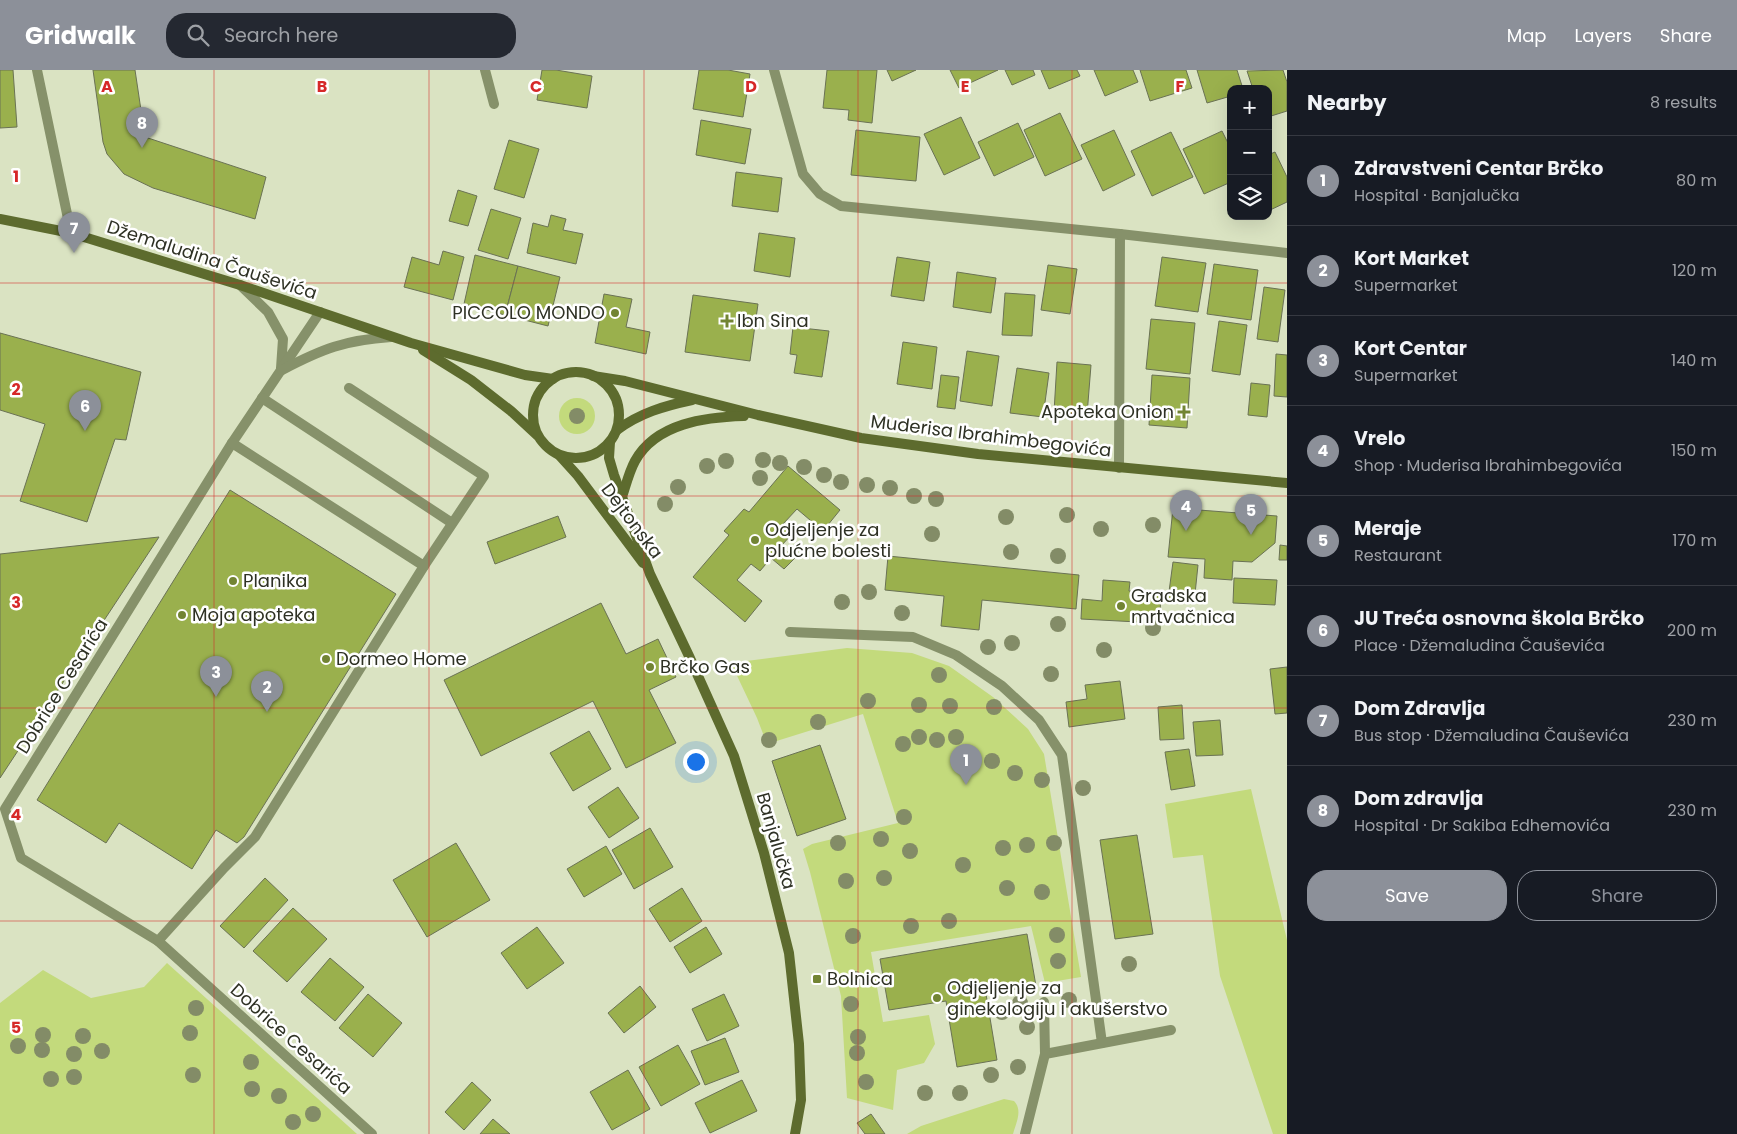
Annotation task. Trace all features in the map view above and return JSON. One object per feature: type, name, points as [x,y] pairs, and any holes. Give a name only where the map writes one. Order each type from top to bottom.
[{"type":"main road","name":"Džemaludina Čauševića","points":[[0,219],[71,232],[240,285],[411,343],[525,375],[553,379]]},
{"type":"main road","name":"Džemaludina Čauševića","points":[[411,343],[471,380],[511,411],[539,437]]},
{"type":"main road","points":[[578,372],[593,376],[602,381],[611,390],[617,402],[619,416],[617,430],[610,442],[600,452],[587,457],[573,458],[559,455],[548,448],[539,437],[534,424],[533,411],[536,398],[553,379],[565,374],[578,372]]},
{"type":"main road","name":"Muderisa Ibrahimbegovića","points":[[593,376],[625,381],[758,416],[862,438],[978,454],[1287,483]]},
{"type":"main road","name":"Muderisa Ibrahimbegovića","points":[[617,430],[631,419],[658,408],[694,400]]},
{"type":"main road","points":[[622,497],[635,461],[642,450],[654,439],[670,430],[716,416],[758,416]]},
{"type":"main road","name":"Dejtonska","points":[[610,442],[609,458],[650,574]]},
{"type":"main road","name":"Dejtonska","points":[[559,455],[578,476],[650,574]]},
{"type":"main road","name":"Banjalučka","points":[[650,574],[690,656],[734,756],[764,852],[789,953],[799,1054],[800,1100],[795,1134]]},
{"type":"street","points":[[37,70],[71,232]]},
{"type":"street","points":[[484,70],[494,104]]},
{"type":"street","points":[[774,70],[803,174],[820,194],[841,206],[1287,253]]},
{"type":"street","points":[[1119,468],[1120,234]]},
{"type":"street","points":[[240,285],[268,312],[283,339],[281,371]]},
{"type":"street","name":"Dobrice Cesarića","points":[[320,312],[232,443],[5,809],[21,858],[158,941],[372,1134]]},
{"type":"street","points":[[281,371],[316,352],[340,344],[365,338],[392,337]]},
{"type":"street","points":[[158,941],[224,868],[256,837],[424,566],[484,476],[349,388]]},
{"type":"street","points":[[262,398],[452,523]]},
{"type":"street","points":[[232,443],[424,566]]},
{"type":"street","points":[[790,632],[913,637],[956,655],[1002,686],[1039,720],[1062,755],[1102,1043]]},
{"type":"street","points":[[1025,1134],[1045,1054],[1044,1002]]},
{"type":"street","points":[[1045,1054],[1171,1030]]},
{"type":"green space","points":[[577,398],[584,399],[590,403],[594,409],[594,423],[590,429],[584,433],[577,434],[570,433],[564,429],[560,423],[559,416],[560,409],[564,403],[570,399]]},
{"type":"green space","points":[[847,648],[912,653],[949,666],[993,697],[1028,729],[1044,754],[1081,977],[1045,983],[1031,926],[871,952],[883,1022],[929,1015],[935,1044],[924,1063],[897,1070],[893,1110],[847,1098],[841,996],[803,849],[812,844],[898,823],[863,714],[767,744],[731,663]]},
{"type":"green space","points":[[1251,789],[1287,940],[1287,1134],[1273,1134],[1220,976],[1203,855],[1173,858],[1165,804]]},
{"type":"green space","points":[[167,963],[357,1134],[0,1134],[0,1003],[43,970],[91,998],[144,987]]},
{"type":"green space","points":[[1004,1099],[1014,1101],[1018,1108],[1018,1117],[1013,1134],[907,1134],[921,1126]]},
{"type":"building","points":[[0,70],[13,70],[17,127],[0,128]]},
{"type":"building","points":[[93,70],[135,70],[145,137],[266,177],[255,219],[153,188],[124,174],[107,154],[103,142]]},
{"type":"building","points":[[542,70],[556,70],[592,76],[587,108],[537,100]]},
{"type":"building","points":[[699,70],[728,70],[750,74],[743,117],[693,109]]},
{"type":"building","points":[[827,70],[877,70],[872,123],[848,120],[849,110],[823,108]]},
{"type":"building","points":[[887,70],[916,70],[892,81]]},
{"type":"building","points":[[950,70],[998,70],[959,88]]},
{"type":"building","points":[[1005,70],[1033,70],[1035,75],[1012,85]]},
{"type":"building","points":[[1041,70],[1077,70],[1080,76],[1049,89]]},
{"type":"building","points":[[1094,70],[1133,70],[1138,82],[1105,96]]},
{"type":"building","points":[[1140,70],[1186,70],[1192,88],[1150,101]]},
{"type":"building","points":[[1197,70],[1237,70],[1242,85],[1227,85],[1227,97],[1207,103]]},
{"type":"building","points":[[1283,70],[1287,82],[1287,111],[1272,116],[1272,85],[1252,85],[1247,71]]},
{"type":"building","points":[[1060,113],[1082,159],[1045,176],[1024,130]]},
{"type":"building","points":[[961,117],[980,158],[944,175],[924,134]]},
{"type":"building","points":[[701,120],[751,129],[745,164],[696,155]]},
{"type":"building","points":[[1018,123],[1034,157],[994,176],[978,142]]},
{"type":"building","points":[[856,130],[920,137],[916,181],[851,175]]},
{"type":"building","points":[[1114,130],[1135,175],[1103,191],[1081,145]]},
{"type":"building","points":[[1222,131],[1227,141],[1227,184],[1204,194],[1183,149]]},
{"type":"building","points":[[1171,132],[1193,177],[1152,196],[1131,151]]},
{"type":"building","points":[[509,140],[539,149],[524,198],[494,189]]},
{"type":"building","points":[[1275,152],[1287,177],[1287,202],[1272,209],[1272,175],[1272,153]]},
{"type":"building","points":[[736,172],[782,178],[778,212],[732,206]]},
{"type":"building","points":[[458,190],[477,196],[468,226],[449,221]]},
{"type":"building","points":[[491,209],[521,218],[508,259],[478,250]]},
{"type":"building","points":[[551,215],[566,219],[563,230],[583,234],[576,264],[527,253],[533,223],[548,227]]},
{"type":"building","points":[[759,233],[795,238],[790,277],[754,271]]},
{"type":"building","points":[[443,251],[464,257],[453,300],[404,287],[412,257],[439,265]]},
{"type":"building","points":[[475,255],[518,266],[505,315],[464,304]]},
{"type":"building","points":[[897,257],[930,262],[924,301],[891,296]]},
{"type":"building","points":[[1162,257],[1206,263],[1198,312],[1155,306]]},
{"type":"building","points":[[1214,264],[1258,270],[1251,320],[1207,314]]},
{"type":"building","points":[[1048,265],[1077,269],[1070,314],[1041,310]]},
{"type":"building","points":[[518,266],[560,277],[548,326],[505,315]]},
{"type":"building","points":[[957,272],[996,278],[991,313],[953,307]]},
{"type":"building","points":[[1264,287],[1285,290],[1278,342],[1257,339]]},
{"type":"building","points":[[1005,293],[1035,295],[1032,336],[1002,335]]},
{"type":"building","name":"PICCOLO MONDO","points":[[604,294],[632,299],[626,327],[650,332],[646,354],[595,343]]},
{"type":"building","points":[[693,295],[758,304],[750,361],[685,352]]},
{"type":"building","points":[[1151,319],[1195,323],[1190,374],[1146,369]]},
{"type":"building","points":[[1219,321],[1247,325],[1240,375],[1212,371]]},
{"type":"building","points":[[793,327],[829,331],[822,377],[794,373],[797,355],[790,354]]},
{"type":"building","points":[[0,333],[141,372],[126,440],[115,439],[87,522],[20,501],[45,424],[0,410]]},
{"type":"building","points":[[903,342],[937,347],[932,389],[897,384]]},
{"type":"building","points":[[967,351],[999,356],[992,406],[960,401]]},
{"type":"building","points":[[1276,354],[1287,355],[1287,397],[1274,396]]},
{"type":"building","points":[[1057,362],[1091,365],[1087,415],[1054,412]]},
{"type":"building","points":[[1017,368],[1049,373],[1043,417],[1010,413]]},
{"type":"building","points":[[941,375],[959,377],[955,409],[937,407]]},
{"type":"building","points":[[1152,375],[1190,378],[1187,428],[1149,425]]},
{"type":"building","points":[[1251,383],[1270,385],[1267,417],[1248,415]]},
{"type":"building","name":"Odjeljenje za plućne bolesti","points":[[788,466],[840,510],[823,531],[797,509],[783,524],[793,533],[781,546],[795,558],[784,569],[771,558],[760,571],[751,564],[737,580],[762,601],[745,622],[693,577],[729,535],[724,531],[744,509],[749,512]]},
{"type":"building","points":[[230,490],[396,594],[244,837],[237,843],[216,830],[192,869],[119,823],[106,843],[37,800]]},
{"type":"building","points":[[1173,508],[1277,516],[1275,543],[1252,562],[1233,561],[1232,580],[1204,578],[1205,559],[1168,557]]},
{"type":"building","points":[[558,516],[566,537],[495,564],[487,542]]},
{"type":"building","points":[[159,537],[0,778],[0,554]]},
{"type":"building","points":[[1280,545],[1287,546],[1287,560],[1279,560]]},
{"type":"building","points":[[888,556],[1079,575],[1076,609],[982,600],[979,630],[941,626],[944,596],[885,590]]},
{"type":"building","points":[[1173,562],[1198,565],[1195,594],[1182,593],[1181,601],[1168,599]]},
{"type":"building","points":[[1234,578],[1277,580],[1275,605],[1233,603]]},
{"type":"building","name":"Gradska mrtvačnica","points":[[1103,580],[1130,582],[1129,591],[1161,593],[1160,613],[1138,612],[1138,622],[1081,619],[1082,599],[1102,601]]},
{"type":"building","points":[[601,603],[626,654],[658,639],[676,677],[649,690],[676,743],[626,768],[593,701],[481,756],[444,680]]},
{"type":"building","points":[[1287,667],[1287,713],[1275,714],[1270,669]]},
{"type":"building","points":[[1120,681],[1125,719],[1069,727],[1066,702],[1087,699],[1085,685]]},
{"type":"building","points":[[1182,705],[1184,739],[1160,740],[1158,707]]},
{"type":"building","points":[[1220,720],[1223,755],[1196,756],[1193,722]]},
{"type":"building","points":[[589,731],[611,769],[573,791],[550,753]]},
{"type":"building","points":[[820,745],[846,819],[797,836],[772,761]]},
{"type":"building","points":[[1189,749],[1195,786],[1171,790],[1165,752]]},
{"type":"building","points":[[618,787],[639,818],[609,838],[588,807]]},
{"type":"building","points":[[650,828],[673,867],[634,889],[612,850]]},
{"type":"building","points":[[1137,835],[1153,934],[1115,939],[1100,840]]},
{"type":"building","points":[[456,843],[490,900],[427,937],[393,880]]},
{"type":"building","points":[[606,846],[622,874],[584,897],[567,869]]},
{"type":"building","points":[[265,878],[288,900],[244,948],[220,926]]},
{"type":"building","points":[[682,888],[702,921],[670,942],[649,909]]},
{"type":"building","points":[[293,908],[327,939],[287,982],[253,951]]},
{"type":"building","points":[[537,927],[564,963],[527,989],[501,953]]},
{"type":"building","points":[[706,927],[722,954],[690,973],[674,947]]},
{"type":"building","name":"Odjeljenje za ginekologiju i akušerstvo","points":[[1027,934],[1036,986],[986,994],[997,1060],[957,1067],[946,1001],[889,1010],[880,959]]},
{"type":"building","points":[[330,958],[364,987],[335,1021],[301,992]]},
{"type":"building","points":[[640,986],[656,1007],[624,1033],[608,1013]]},
{"type":"building","points":[[368,994],[402,1023],[373,1057],[339,1028]]},
{"type":"building","points":[[724,994],[739,1026],[707,1041],[692,1009]]},
{"type":"building","points":[[725,1038],[739,1072],[705,1085],[691,1051]]},
{"type":"building","points":[[678,1045],[700,1084],[661,1106],[639,1067]]},
{"type":"building","points":[[628,1070],[650,1109],[612,1130],[590,1092]]},
{"type":"building","points":[[742,1080],[757,1111],[710,1133],[695,1103]]},
{"type":"building","points":[[472,1082],[491,1100],[464,1130],[445,1112]]},
{"type":"building","points":[[871,1114],[885,1134],[865,1134],[857,1123]]},
{"type":"building","points":[[493,1119],[510,1134],[480,1134]]},
{"type":"place","name":"Dom zdravlja","points":[[142,148]]},
{"type":"place","name":"Dom Zdravlja","points":[[74,253]]},
{"type":"place","name":"PICCOLO MONDO","points":[[615,313]]},
{"type":"place","name":"Ibn Sina","points":[[727,321]]},
{"type":"place","name":"Apoteka Onion","points":[[1184,412]]},
{"type":"place","name":"JU Treća osnovna škola Brčko","points":[[85,431]]},
{"type":"place","name":"Vrelo","points":[[1186,531]]},
{"type":"place","name":"Meraje","points":[[1251,535]]},
{"type":"place","name":"Odjeljenje za plućne bolesti","points":[[755,540]]},
{"type":"place","name":"Planika","points":[[233,581]]},
{"type":"place","name":"Gradska mrtvačnica","points":[[1121,606]]},
{"type":"place","name":"Moja apoteka","points":[[182,615]]},
{"type":"place","name":"Dormeo Home","points":[[326,659]]},
{"type":"place","name":"Brčko Gas","points":[[650,667]]},
{"type":"place","name":"Kort Centar","points":[[216,697]]},
{"type":"place","name":"Kort Market","points":[[267,712]]},
{"type":"place","name":"Zdravstveni Centar Brčko","points":[[966,785]]},
{"type":"place","name":"Bolnica","points":[[817,979]]},
{"type":"place","name":"Odjeljenje za ginekologiju i akušerstvo","points":[[937,998]]}]
